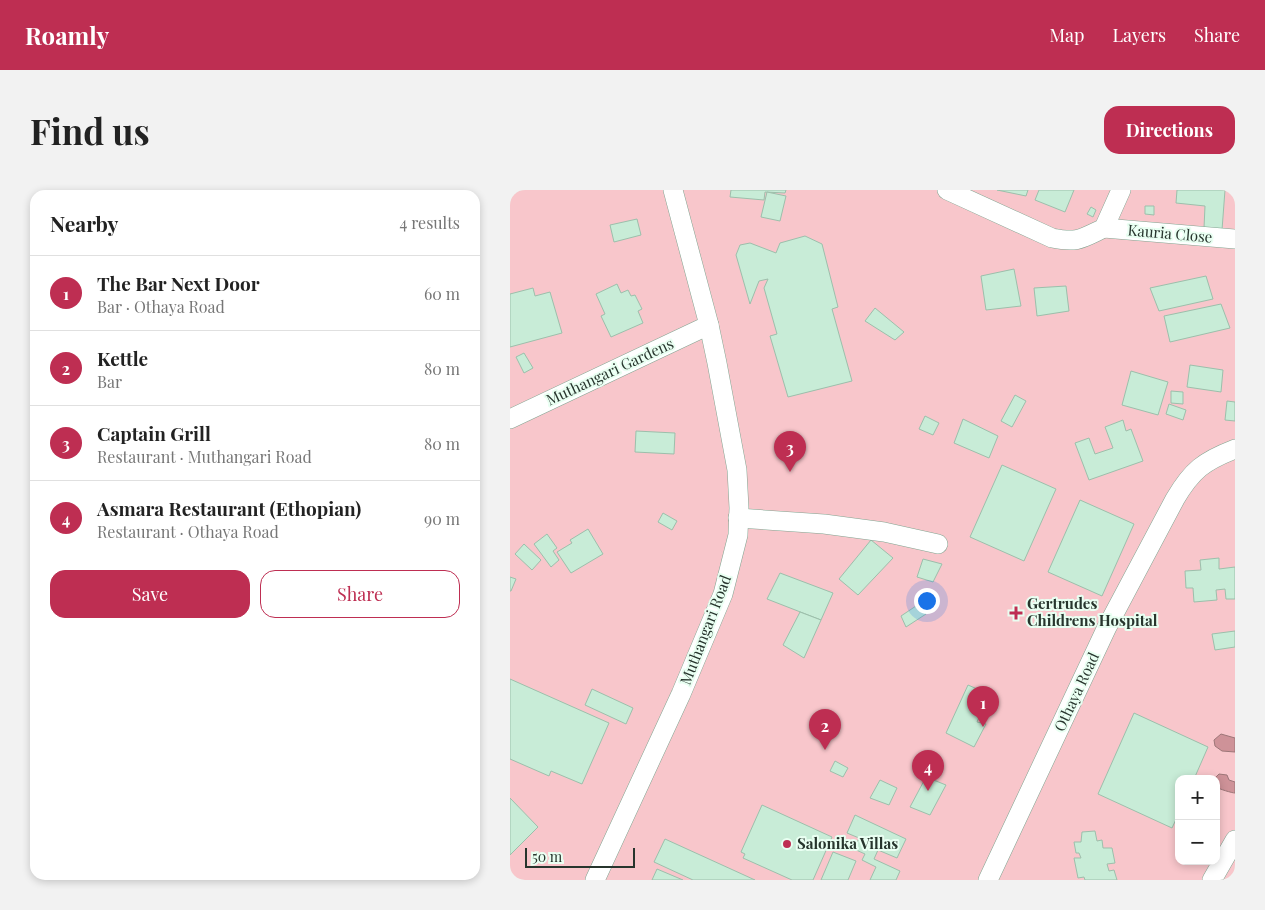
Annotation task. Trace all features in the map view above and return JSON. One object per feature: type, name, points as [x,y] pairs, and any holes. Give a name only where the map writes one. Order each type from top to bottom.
[{"type":"street","name":"Muthangari Road","points":[[595,880],[680,694],[723,594],[738,535],[737,470],[709,325],[673,190]]},
{"type":"street","points":[[947,190],[1052,238],[1079,240],[1104,228]]},
{"type":"street","name":"Kauria Close","points":[[1120,190],[1104,228],[1235,240]]},
{"type":"street","name":"Muthangari Gardens","points":[[510,419],[709,325]]},
{"type":"street","name":"Othaya Road","points":[[988,880],[1108,627],[1175,499],[1185,483],[1204,464],[1235,449]]},
{"type":"street","points":[[738,518],[824,524],[875,530],[938,544]]},
{"type":"street","points":[[1212,880],[1235,840]]},
{"type":"shaded area","points":[[510,190],[1235,190],[1235,880],[510,880]]},
{"type":"shaded area","points":[[1221,734],[1235,738],[1235,752],[1222,751],[1215,746],[1214,740]]},
{"type":"shaded area","points":[[1219,774],[1227,775],[1229,780],[1235,782],[1235,793],[1220,789],[1220,775]]},
{"type":"building","points":[[731,190],[786,190],[785,193],[765,192],[764,200],[730,197]]},
{"type":"building","points":[[997,190],[1028,190],[1026,196]]},
{"type":"building","points":[[1039,190],[1074,190],[1065,212],[1035,200]]},
{"type":"building","points":[[1177,190],[1225,190],[1222,230],[1204,228],[1205,206],[1176,203]]},
{"type":"building","points":[[767,192],[786,196],[780,221],[761,217]]},
{"type":"building","points":[[1145,206],[1154,206],[1154,215],[1145,214]]},
{"type":"building","points":[[1091,207],[1096,210],[1093,217],[1087,214]]},
{"type":"building","points":[[637,219],[641,235],[614,242],[610,225]]},
{"type":"building","points":[[805,236],[822,244],[838,307],[832,309],[852,381],[788,397],[770,336],[777,334],[764,288],[768,279],[759,281],[750,304],[736,255],[740,245],[750,243],[776,253],[780,243]]},
{"type":"building","points":[[1014,269],[1021,306],[986,310],[981,276]]},
{"type":"building","points":[[1206,276],[1213,299],[1159,311],[1150,288]]},
{"type":"building","points":[[617,284],[621,293],[628,290],[631,296],[635,295],[642,309],[638,311],[643,323],[611,337],[601,316],[605,314],[596,294]]},
{"type":"building","points":[[1066,286],[1069,311],[1037,316],[1034,288]]},
{"type":"building","points":[[533,288],[535,296],[550,292],[562,333],[510,347],[510,294]]},
{"type":"building","points":[[1221,304],[1230,328],[1170,342],[1164,316]]},
{"type":"building","points":[[875,308],[904,332],[895,340],[865,321]]},
{"type":"building","points":[[524,353],[533,368],[524,373],[516,357]]},
{"type":"building","points":[[1190,365],[1223,370],[1221,392],[1187,387]]},
{"type":"building","points":[[1131,371],[1168,382],[1158,415],[1122,405]]},
{"type":"building","points":[[1171,391],[1183,392],[1183,404],[1171,403]]},
{"type":"building","points":[[1015,395],[1026,401],[1012,427],[1001,421]]},
{"type":"building","points":[[1227,401],[1235,402],[1235,421],[1225,420]]},
{"type":"building","points":[[1169,404],[1186,410],[1183,420],[1166,414]]},
{"type":"building","points":[[925,416],[939,423],[933,435],[919,429]]},
{"type":"building","points":[[963,419],[998,436],[989,458],[954,443]]},
{"type":"building","points":[[1123,420],[1126,431],[1131,429],[1143,461],[1089,480],[1075,443],[1089,438],[1095,454],[1113,448],[1105,427]]},
{"type":"building","points":[[636,431],[675,433],[674,454],[635,452]]},
{"type":"building","points":[[1002,465],[1056,489],[1024,561],[970,537]]},
{"type":"building","points":[[1080,500],[1134,524],[1102,596],[1048,572]]},
{"type":"building","points":[[663,513],[677,521],[672,530],[658,522]]},
{"type":"building","points":[[588,529],[603,554],[571,573],[557,552],[572,543],[570,540]]},
{"type":"building","points":[[547,534],[557,548],[553,551],[559,560],[551,567],[534,544]]},
{"type":"building","points":[[871,540],[893,558],[858,595],[839,579]]},
{"type":"building","points":[[524,544],[541,560],[532,570],[515,554]]},
{"type":"building","points":[[1219,558],[1219,569],[1235,567],[1235,599],[1226,599],[1225,589],[1216,590],[1217,600],[1194,602],[1193,588],[1186,588],[1185,571],[1201,570],[1200,560]]},
{"type":"building","points":[[923,559],[942,564],[933,582],[917,577]]},
{"type":"building","points":[[780,573],[833,593],[821,620],[767,599]]},
{"type":"building","points":[[510,577],[516,579],[511,591],[510,591]]},
{"type":"building","points":[[919,604],[926,614],[906,627],[901,616]]},
{"type":"building","points":[[800,612],[821,620],[804,658],[783,645]]},
{"type":"building","points":[[1235,631],[1235,647],[1215,650],[1212,634]]},
{"type":"building","points":[[510,679],[609,723],[582,784],[551,771],[549,776],[510,759]]},
{"type":"building","points":[[968,685],[989,694],[977,722],[986,724],[974,747],[946,733]]},
{"type":"building","points":[[592,689],[633,708],[626,724],[585,705]]},
{"type":"building","points":[[1134,713],[1208,747],[1196,775],[1175,775],[1175,822],[1172,828],[1098,794]]},
{"type":"building","points":[[835,761],[848,768],[843,777],[830,771]]},
{"type":"building","points":[[926,777],[946,785],[930,815],[910,807]]},
{"type":"building","points":[[880,780],[897,788],[889,805],[870,798]]},
{"type":"building","points":[[510,798],[538,827],[510,855]]},
{"type":"building","name":"Salonika Villas","points":[[762,805],[832,837],[813,880],[792,880],[743,858],[745,854],[741,852]]},
{"type":"building","points":[[855,815],[906,839],[897,858],[878,850],[874,859],[900,871],[896,880],[870,880],[876,867],[862,860],[865,854],[854,849],[859,838],[847,833]]},
{"type":"building","points":[[1095,831],[1097,841],[1102,840],[1103,848],[1112,848],[1115,863],[1107,864],[1109,871],[1114,870],[1117,880],[1085,880],[1084,877],[1078,878],[1074,858],[1081,858],[1079,853],[1076,853],[1074,842],[1081,842],[1082,832]]},
{"type":"building","points":[[665,839],[755,880],[693,880],[654,862]]},
{"type":"building","points":[[833,852],[856,861],[848,880],[821,880]]},
{"type":"building","points":[[657,869],[683,880],[652,880]]},
{"type":"place","name":"Captain Grill","points":[[790,472]]},
{"type":"place","name":"Gertrudes Childrens Hospital","points":[[1016,613]]},
{"type":"place","name":"The Bar Next Door","points":[[983,727]]},
{"type":"place","name":"Kettle","points":[[825,750]]},
{"type":"place","name":"Asmara Restaurant (Ethopian)","points":[[928,791]]},
{"type":"place","name":"Salonika Villas","points":[[787,844]]}]
